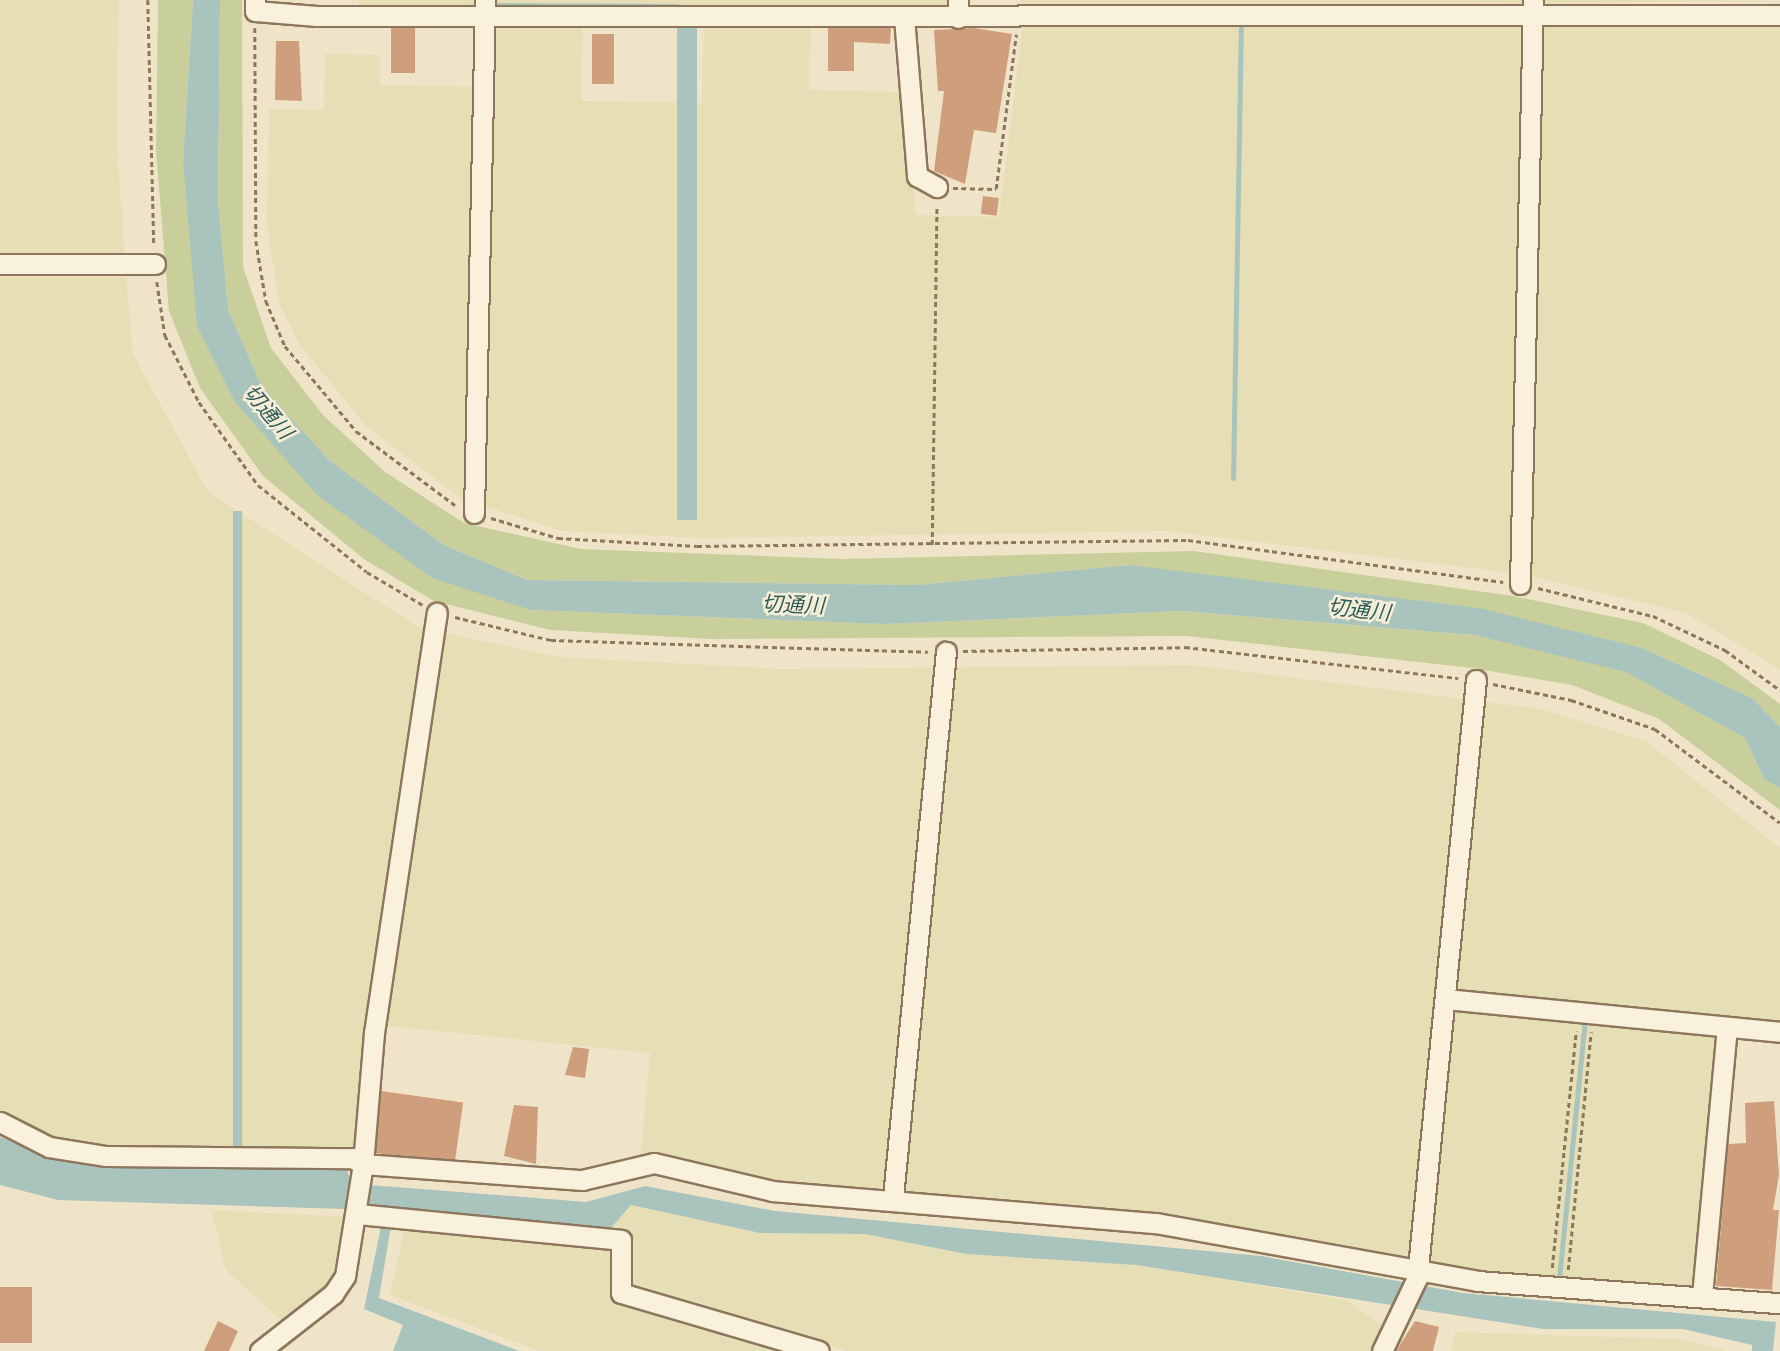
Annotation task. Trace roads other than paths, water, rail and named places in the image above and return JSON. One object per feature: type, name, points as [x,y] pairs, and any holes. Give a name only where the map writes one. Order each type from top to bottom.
[{"type":"street","points":[[255,5],[904,16],[958,9],[1018,19],[1533,8],[1780,15]]},
{"type":"street","points":[[474,513],[485,8]]},
{"type":"street","points":[[1520,584],[1533,8]]},
{"type":"street","points":[[904,16],[917,176],[937,187]]},
{"type":"street","points":[[0,264],[155,264]]},
{"type":"street","points":[[260,1351],[332,1294],[345,1276],[362,1172],[374,1033],[437,613]]},
{"type":"street","points":[[893,1197],[946,652]]},
{"type":"street","points":[[1382,1351],[1404,1314],[1417,1274],[1476,680]]},
{"type":"street","points":[[1445,999],[1780,1032]]},
{"type":"street","points":[[1702,1296],[1727,1027]]},
{"type":"street","points":[[0,1122],[49,1147],[106,1156],[352,1158],[362,1172]]},
{"type":"street","points":[[362,1172],[582,1180],[654,1163],[772,1191],[893,1197],[1156,1223],[1417,1274],[1780,1303]]},
{"type":"street","points":[[357,1208],[389,1214],[621,1240],[621,1293],[819,1351]]},
{"type":"water","name":"切通川","points":[[193,0],[220,0],[218,199],[228,309],[261,385],[329,460],[444,545],[527,580],[916,585],[1129,565],[1479,608],[1642,648],[1752,698],[1780,727],[1780,788],[1764,779],[1745,738],[1626,672],[1474,635],[1182,611],[883,624],[531,610],[432,578],[317,495],[235,402],[197,326],[183,160]]},
{"type":"water","points":[[677,25],[697,25],[697,520],[677,520]]},
{"type":"water","points":[[233,511],[242,511],[242,1146],[233,1146]]},
{"type":"water","points":[[0,1137],[48,1157],[102,1165],[347,1170],[351,1182],[370,1185],[586,1202],[645,1186],[775,1211],[1261,1256],[1463,1293],[1776,1322],[1773,1351],[1752,1351],[1752,1345],[1683,1329],[1543,1329],[1136,1265],[966,1254],[865,1234],[760,1233],[631,1205],[610,1229],[394,1208],[379,1298],[519,1351],[393,1351],[403,1325],[364,1309],[385,1208],[351,1199],[345,1209],[58,1200],[0,1185]]},
{"type":"waterway","points":[[498,5],[677,6]]},
{"type":"waterway","points":[[1233,478],[1241,28]]},
{"type":"waterway","points":[[1559,1279],[1585,1020]]}]
